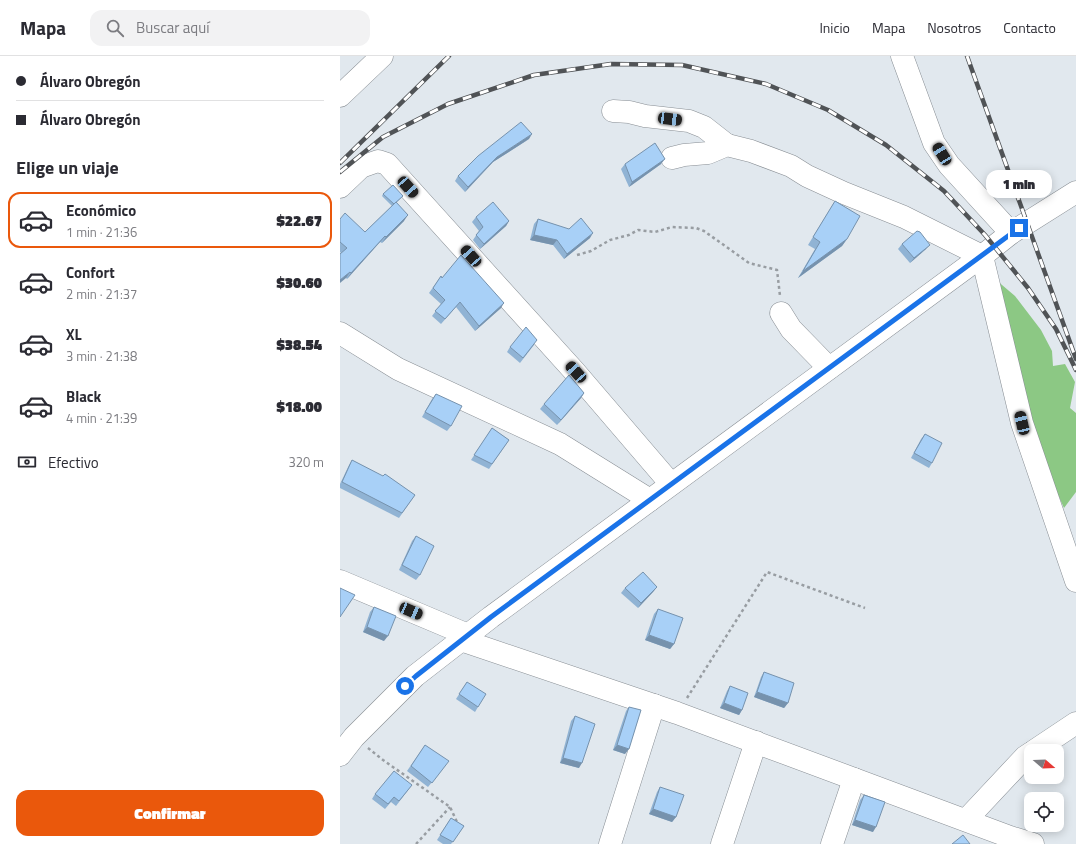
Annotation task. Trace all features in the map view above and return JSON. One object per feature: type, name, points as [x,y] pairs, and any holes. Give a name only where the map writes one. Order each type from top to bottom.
[{"type":"street","points":[[340,96],[382,56]]},
{"type":"street","points":[[902,56],[934,142],[949,165],[1011,233]]},
{"type":"street","points":[[613,111],[689,121],[704,127],[727,145],[751,151],[791,166],[806,176],[904,217],[982,256],[1022,423],[1076,582]]},
{"type":"street","points":[[672,158],[684,155],[708,153],[727,145]]},
{"type":"street","points":[[340,187],[362,167],[378,161],[387,164],[576,372],[671,484]]},
{"type":"street","points":[[340,755],[354,737],[416,676],[465,637],[982,256],[1011,233],[1076,192]]},
{"type":"street","points":[[781,312],[791,329],[829,368]]},
{"type":"street","points":[[340,333],[398,369],[560,444],[650,500]]},
{"type":"street","points":[[340,581],[465,637],[677,713],[966,820],[1006,840],[1033,844]]},
{"type":"street","points":[[610,844],[654,705]]},
{"type":"street","points":[[1044,744],[1076,723]]},
{"type":"street","points":[[722,844],[756,742]]},
{"type":"street","points":[[966,820],[1024,758]]},
{"type":"street","points":[[832,844],[854,779]]},
{"type":"path","points":[[577,255],[591,251],[610,240],[629,236],[638,230],[655,232],[672,227],[696,228],[704,231],[749,263],[777,270],[781,312]]},
{"type":"path","points":[[677,713],[767,572],[865,608]]},
{"type":"path","points":[[354,737],[383,760],[450,807],[457,822]]},
{"type":"path","points":[[416,844],[450,807]]},
{"type":"green space","points":[[995,279],[1015,296],[1041,330],[1052,351],[1053,366],[1065,364],[1075,382],[1070,408],[1076,413],[1076,492],[1064,508],[1040,455]]},
{"type":"building","points":[[521,122],[532,134],[497,157],[468,187],[458,176],[478,156]]},
{"type":"building","points":[[655,143],[665,159],[632,182],[625,164]]},
{"type":"building","points":[[393,185],[403,196],[394,204],[383,194]]},
{"type":"building","points":[[835,201],[860,216],[847,239],[803,271],[820,242],[813,237]]},
{"type":"building","points":[[396,202],[408,215],[386,237],[385,236],[351,273],[350,272],[340,280],[340,254],[347,248],[340,242],[340,219],[345,213],[365,232]]},
{"type":"building","points":[[493,202],[509,221],[484,244],[476,235],[483,227],[476,217]]},
{"type":"building","points":[[581,218],[593,233],[567,254],[557,240],[534,235],[538,219],[569,229]]},
{"type":"building","points":[[917,231],[920,232],[930,245],[914,258],[902,244]]},
{"type":"building","points":[[461,255],[504,303],[479,326],[460,302],[445,319],[435,311],[445,300],[433,288],[441,276],[442,278]]},
{"type":"building","points":[[526,327],[537,340],[523,358],[510,347]]},
{"type":"building","points":[[569,375],[584,393],[561,420],[544,404]]},
{"type":"building","points":[[436,394],[462,406],[451,426],[425,412]]},
{"type":"building","points":[[492,428],[509,440],[492,464],[474,455]]},
{"type":"building","points":[[925,434],[942,443],[932,463],[914,453]]},
{"type":"building","points":[[352,460],[383,476],[385,474],[415,495],[402,513],[342,482]]},
{"type":"building","points":[[416,536],[434,546],[420,575],[402,565]]},
{"type":"building","points":[[643,572],[657,587],[641,603],[625,588]]},
{"type":"building","points":[[340,588],[355,595],[340,617]]},
{"type":"building","points":[[374,607],[396,616],[388,636],[367,627]]},
{"type":"building","points":[[658,609],[683,618],[674,644],[649,635]]},
{"type":"building","points":[[764,672],[794,683],[788,703],[757,692]]},
{"type":"building","points":[[467,682],[486,694],[478,707],[459,694]]},
{"type":"building","points":[[730,686],[748,693],[742,710],[724,703]]},
{"type":"building","points":[[629,707],[641,710],[629,749],[617,745]]},
{"type":"building","points":[[575,716],[595,724],[582,763],[563,758]]},
{"type":"building","points":[[425,745],[449,761],[432,783],[411,766]]},
{"type":"building","points":[[394,771],[412,785],[399,801],[394,797],[388,804],[375,794]]},
{"type":"building","points":[[660,787],[684,795],[676,817],[653,809]]},
{"type":"building","points":[[864,795],[885,802],[876,827],[855,820]]},
{"type":"building","points":[[451,818],[464,826],[453,842],[440,835]]},
{"type":"building","points":[[963,835],[970,844],[952,844]]},
{"type":"railway","points":[[340,163],[449,56]]},
{"type":"railway","points":[[967,56],[1076,359]]},
{"type":"railway","points":[[340,172],[383,137],[448,104],[534,75],[611,64],[682,65],[766,84],[828,110],[886,145],[944,191],[985,235],[1028,288],[1056,329],[1076,370]]},
{"type":"route","points":[[405,686],[491,617],[1019,228]]}]
